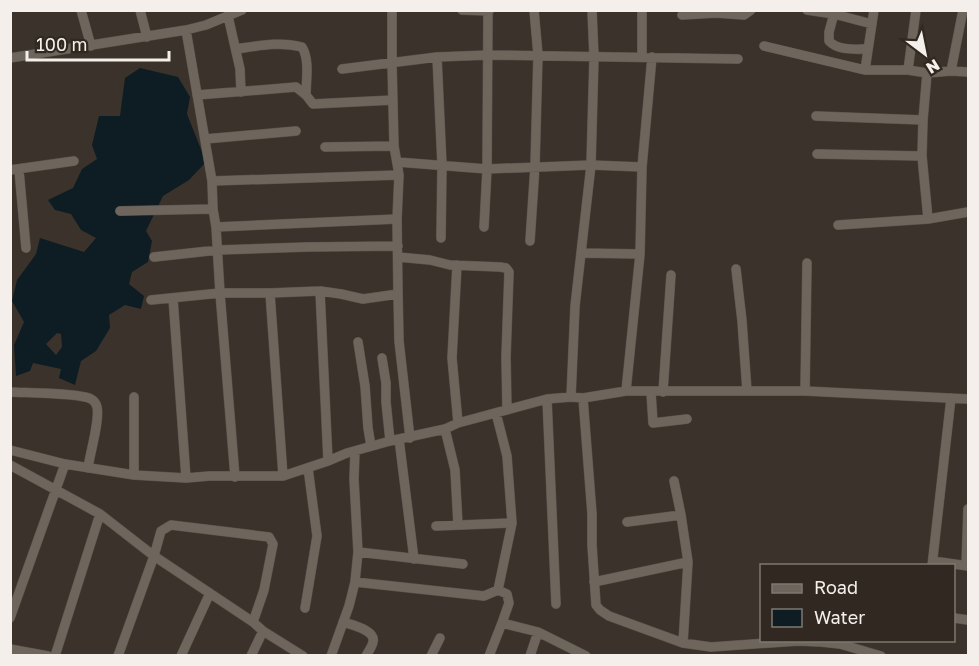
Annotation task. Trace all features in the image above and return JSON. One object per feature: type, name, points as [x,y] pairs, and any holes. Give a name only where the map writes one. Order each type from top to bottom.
[{"type":"street","points":[[81,10],[92,46]]},
{"type":"street","points":[[140,10],[147,37]]},
{"type":"street","points":[[10,58],[186,30],[206,25],[242,10]]},
{"type":"street","points":[[392,10],[394,146],[399,175],[397,219],[399,341],[410,438]]},
{"type":"street","points":[[462,10],[488,11],[487,169],[484,227]]},
{"type":"street","points":[[530,240],[538,55],[534,10]]},
{"type":"street","points":[[571,397],[575,306],[591,165],[594,57],[592,10]]},
{"type":"street","points":[[626,392],[640,254],[647,57],[642,10]]},
{"type":"street","points":[[682,15],[744,15],[751,10]]},
{"type":"street","points":[[807,10],[835,12],[872,24]]},
{"type":"street","points":[[865,70],[874,10]]},
{"type":"street","points":[[908,70],[916,10]]},
{"type":"street","points":[[951,71],[963,10]]},
{"type":"street","points":[[835,12],[829,32],[829,41],[832,45],[868,49]]},
{"type":"street","points":[[228,16],[240,69],[241,92]]},
{"type":"street","points":[[186,30],[212,181],[235,477]]},
{"type":"street","points":[[236,49],[270,44],[302,47],[306,52],[306,95]]},
{"type":"street","points":[[764,46],[865,70],[908,70],[927,73],[969,72]]},
{"type":"street","points":[[342,69],[437,57],[489,55],[738,59]]},
{"type":"street","points":[[437,57],[442,165],[441,238]]},
{"type":"street","points":[[927,73],[922,156],[928,219]]},
{"type":"street","points":[[197,95],[296,87],[313,104],[393,100]]},
{"type":"street","points":[[816,116],[923,120]]},
{"type":"street","points":[[205,139],[296,131]]},
{"type":"street","points":[[325,147],[394,146]]},
{"type":"street","points":[[817,154],[922,156]]},
{"type":"street","points":[[26,248],[15,170],[74,162]]},
{"type":"street","points":[[397,162],[487,169],[591,165],[642,167]]},
{"type":"street","points":[[212,181],[399,175]]},
{"type":"street","points":[[120,210],[213,209]]},
{"type":"street","points":[[838,225],[928,219],[969,212]]},
{"type":"street","points":[[216,227],[397,219]]},
{"type":"street","points":[[154,257],[218,250],[398,246]]},
{"type":"street","points":[[581,253],[640,254]]},
{"type":"street","points":[[398,258],[500,267],[506,268],[509,272],[507,410]]},
{"type":"street","points":[[805,391],[807,262]]},
{"type":"street","points":[[457,265],[452,358],[458,423]]},
{"type":"street","points":[[736,269],[747,391]]},
{"type":"street","points":[[663,392],[671,274]]},
{"type":"street","points":[[151,300],[220,293],[320,291],[363,299],[398,294]]},
{"type":"street","points":[[320,291],[328,461]]},
{"type":"street","points":[[270,293],[283,476]]},
{"type":"street","points":[[173,298],[186,478]]},
{"type":"street","points":[[358,342],[371,446]]},
{"type":"street","points":[[382,358],[386,382],[386,402],[414,560]]},
{"type":"street","points":[[12,453],[134,475],[186,478],[283,476],[371,446],[445,429],[458,423],[548,399],[584,398],[626,392],[805,391],[969,399]]},
{"type":"street","points":[[10,392],[79,396],[95,402],[96,421],[88,468]]},
{"type":"street","points":[[651,392],[653,423],[687,419]]},
{"type":"street","points":[[134,397],[134,475]]},
{"type":"street","points":[[584,398],[594,582],[596,605],[600,610],[609,616],[683,643],[711,647],[784,642]]},
{"type":"street","points":[[950,564],[933,563],[951,398]]},
{"type":"street","points":[[548,399],[556,604]]},
{"type":"street","points":[[496,413],[507,456],[512,523],[498,590]]},
{"type":"street","points":[[445,429],[455,470],[458,525]]},
{"type":"street","points":[[331,656],[355,582],[358,552],[354,479],[355,451]]},
{"type":"street","points":[[10,618],[65,464]]},
{"type":"street","points":[[10,465],[100,514],[154,556],[303,656]]},
{"type":"street","points":[[305,608],[317,536],[308,468]]},
{"type":"street","points":[[674,481],[688,562],[683,643]]},
{"type":"street","points":[[967,565],[969,509]]},
{"type":"street","points":[[55,656],[100,514]]},
{"type":"street","points":[[627,522],[681,515]]},
{"type":"street","points":[[436,526],[512,523]]},
{"type":"street","points":[[118,656],[161,531],[171,525],[269,537],[273,544],[264,590],[253,622]]},
{"type":"street","points":[[358,552],[462,564]]},
{"type":"street","points":[[594,582],[688,562]]},
{"type":"street","points":[[355,582],[484,596],[498,590],[507,594],[509,603],[489,656]]},
{"type":"street","points":[[181,656],[210,593]]},
{"type":"street","points":[[343,622],[368,631],[373,636],[374,641],[366,656]]},
{"type":"street","points":[[502,623],[538,632],[586,656]]},
{"type":"street","points":[[251,656],[263,631]]},
{"type":"street","points":[[530,656],[538,632]]},
{"type":"street","points":[[431,656],[440,638]]},
{"type":"street","points":[[821,642],[840,644],[881,656]]},
{"type":"street","points":[[10,649],[48,656]]},
{"type":"water","points":[[140,68],[178,77],[190,97],[187,114],[206,162],[189,180],[163,196],[146,231],[152,241],[148,262],[132,272],[129,284],[144,296],[141,309],[125,305],[109,315],[110,328],[96,351],[81,361],[75,385],[59,378],[61,369],[33,363],[30,371],[16,376],[14,345],[24,322],[12,301],[17,280],[36,254],[40,238],[84,252],[96,238],[81,230],[71,214],[55,210],[48,200],[73,188],[82,169],[97,159],[92,145],[99,116],[120,116],[125,78]],"holes":[[[57,333],[61,334],[62,347],[56,355],[46,344]]]}]
